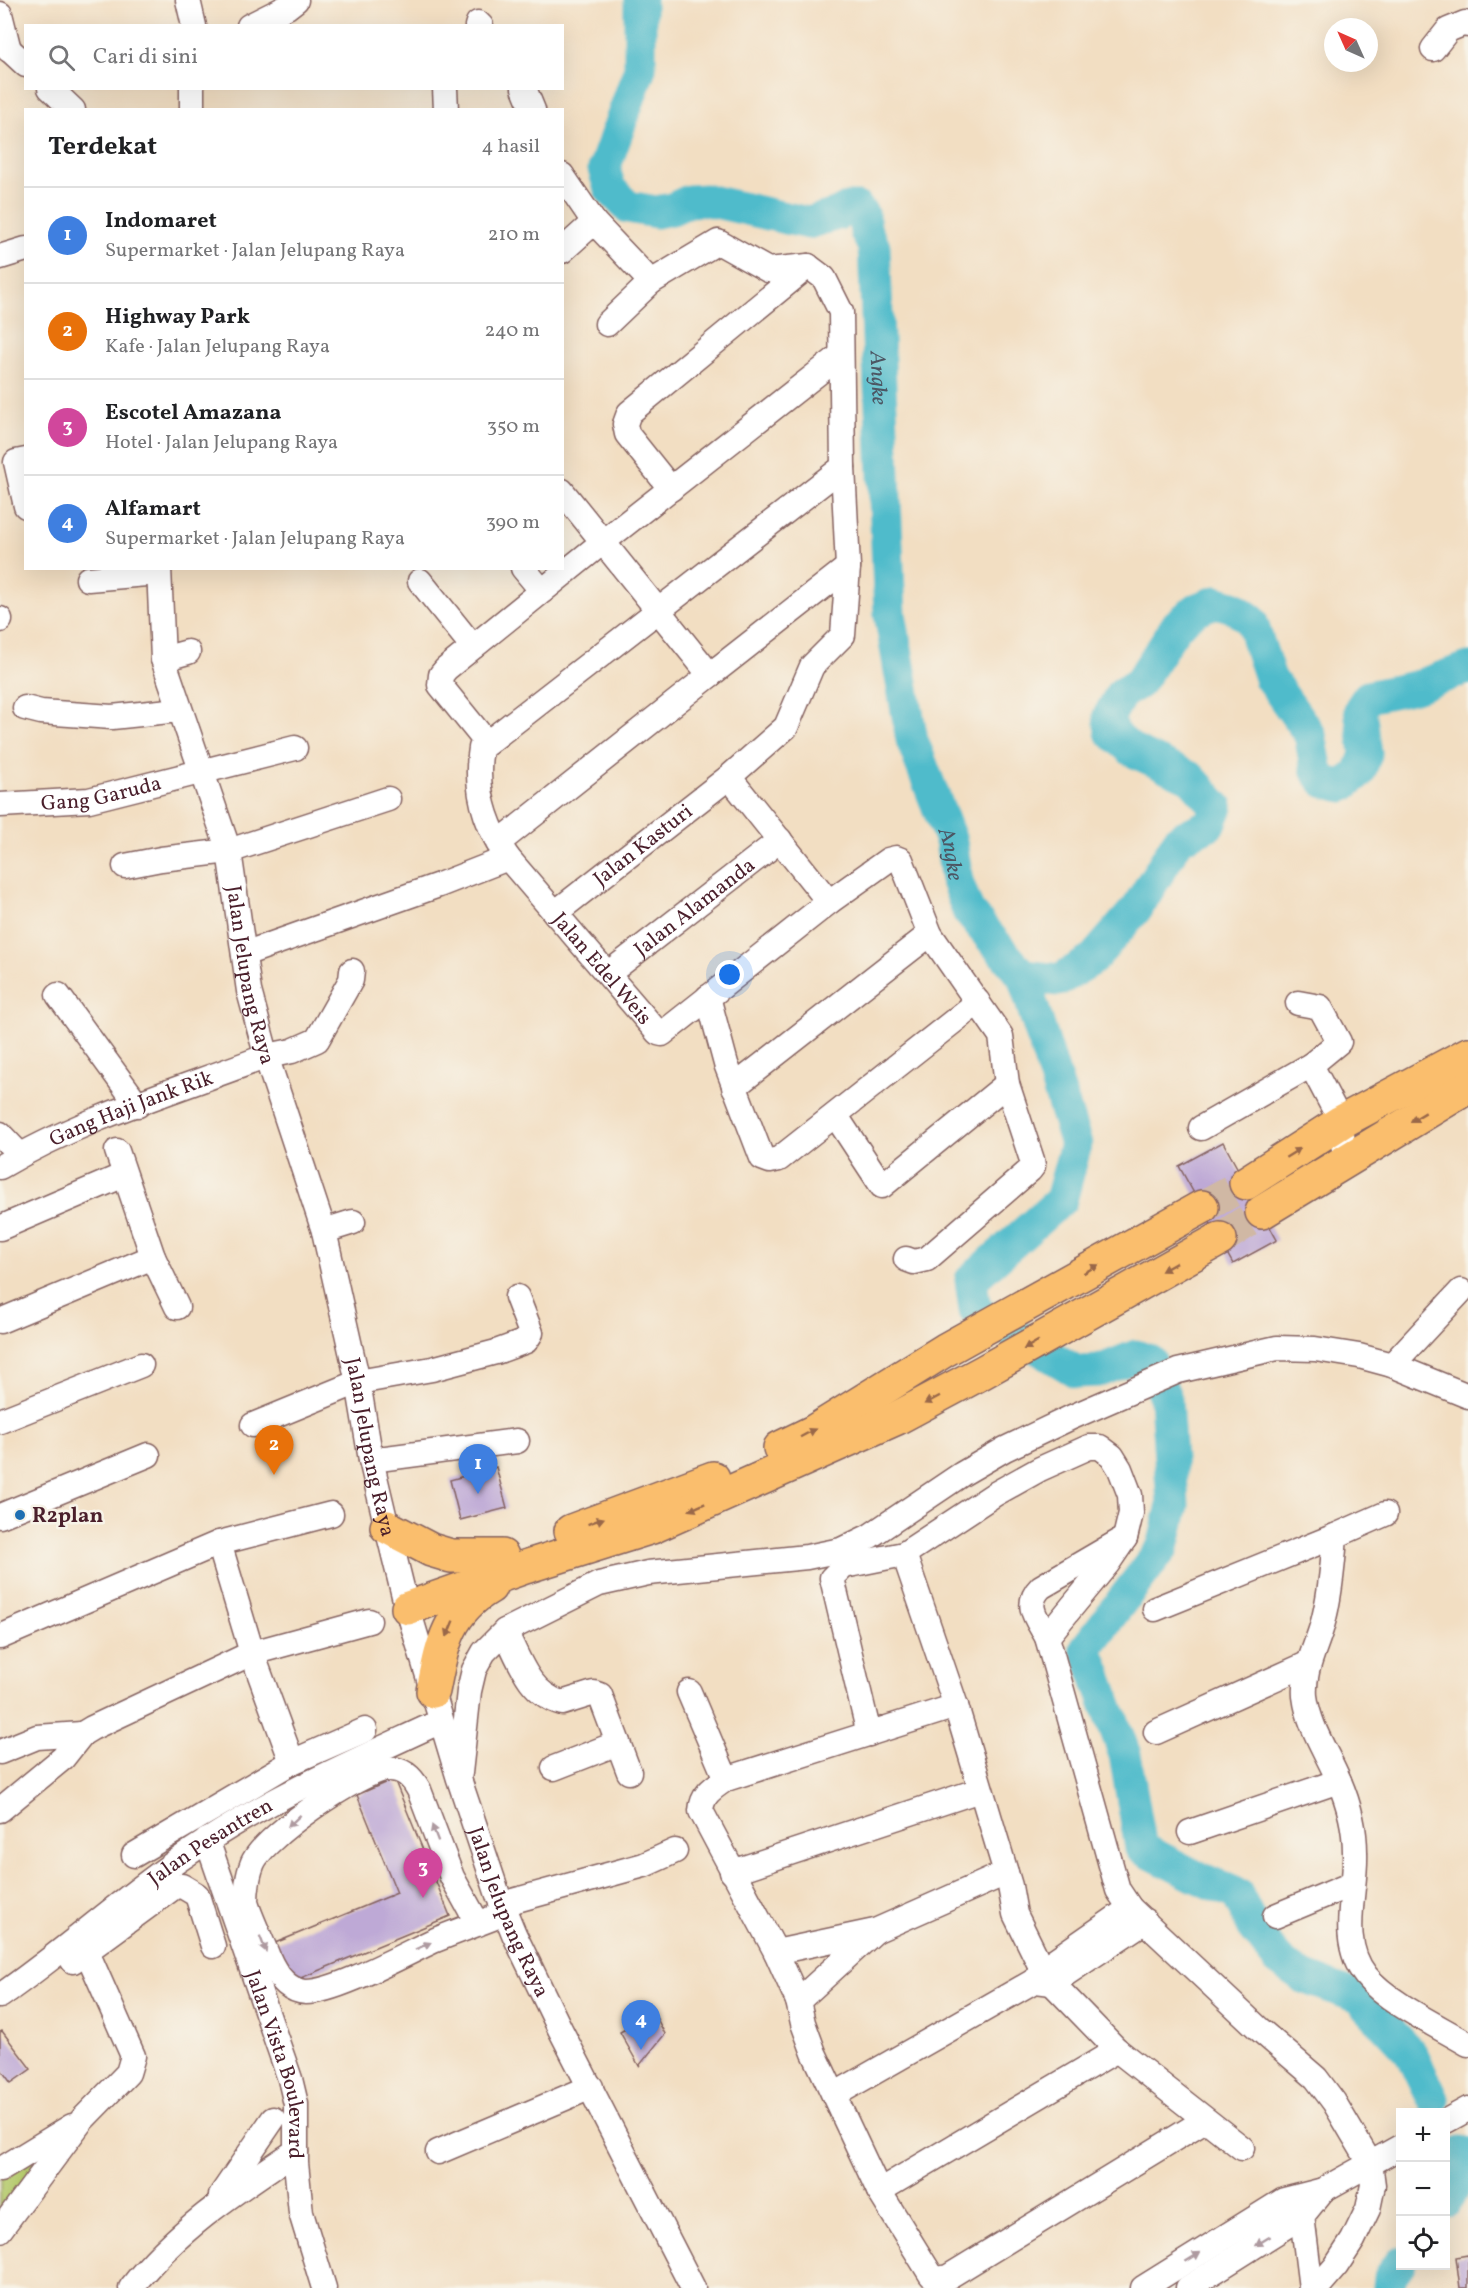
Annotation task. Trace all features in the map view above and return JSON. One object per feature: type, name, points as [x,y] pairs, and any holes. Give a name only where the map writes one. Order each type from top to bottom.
[{"type":"highway","points":[[1246,1183],[1341,1122],[1468,1054]]},
{"type":"highway","points":[[1262,1212],[1468,1087]]},
{"type":"highway","points":[[406,1602],[514,1562],[737,1469],[813,1432],[945,1350],[1202,1207]]},
{"type":"highway","points":[[387,1527],[431,1550],[451,1556],[514,1562],[652,1527],[897,1418],[1220,1239]]},
{"type":"highway","points":[[437,1706],[441,1650],[454,1619],[473,1597],[514,1562]]},
{"type":"street","points":[[188,0],[194,24]]},
{"type":"street","points":[[253,24],[296,0]]},
{"type":"street","points":[[0,14],[12,52]]},
{"type":"street","points":[[1433,49],[1448,30],[1465,23],[1468,25]]},
{"type":"street","points":[[52,90],[71,108]]},
{"type":"street","points":[[192,90],[192,108]]},
{"type":"street","points":[[445,90],[446,108]]},
{"type":"street","points":[[525,90],[531,108]]},
{"type":"street","points":[[564,178],[594,222],[651,282]]},
{"type":"street","points":[[564,249],[594,222]]},
{"type":"street","points":[[607,324],[651,282],[718,242],[768,270],[807,266]]},
{"type":"street","points":[[0,257],[24,250]]},
{"type":"street","points":[[671,489],[627,434],[625,424],[629,413],[807,266]]},
{"type":"street","name":"Jalan Kasturi","points":[[555,913],[729,777],[786,728],[812,666],[843,635],[848,567],[843,466],[841,312],[824,278],[807,266]]},
{"type":"street","points":[[840,355],[603,541],[446,669],[441,675],[440,685],[487,743],[843,466]]},
{"type":"street","points":[[24,460],[16,462],[24,497]]},
{"type":"street","points":[[564,493],[657,612],[710,675]]},
{"type":"street","points":[[244,954],[439,885],[503,850],[710,675],[848,567]]},
{"type":"street","points":[[525,570],[542,591]]},
{"type":"street","points":[[88,579],[158,571]]},
{"type":"street","name":"Jalan Jelupang Raya","points":[[158,571],[163,659],[229,851],[249,991],[267,1056],[324,1232],[358,1382],[387,1527],[406,1602],[459,1779],[504,1909],[560,2029],[693,2288]]},
{"type":"street","points":[[420,581],[473,647]]},
{"type":"street","points":[[163,659],[188,652]]},
{"type":"street","points":[[25,708],[41,712],[112,717],[179,710]]},
{"type":"street","name":"Jalan Edel Weis","points":[[487,743],[481,748],[479,786],[484,814],[503,850],[658,1033],[666,1032],[829,902],[888,860],[896,858],[901,860],[930,934]]},
{"type":"street","name":"Gang Garuda","points":[[0,805],[89,800],[295,748]]},
{"type":"street","points":[[729,777],[829,902]]},
{"type":"street","points":[[125,866],[229,851],[388,799]]},
{"type":"street","name":"Jalan Alamanda","points":[[609,973],[780,840]]},
{"type":"street","points":[[734,1087],[930,934],[1001,1036],[1007,1084],[1033,1166],[927,1259],[914,1262],[906,1259]]},
{"type":"street","name":"Gang Haji Jank Rik","points":[[10,1161],[138,1105],[267,1056],[292,1051],[317,1040],[351,980],[352,971]]},
{"type":"street","points":[[58,995],[138,1105]]},
{"type":"street","points":[[708,997],[734,1087],[762,1158],[770,1161],[779,1159],[836,1116],[978,1002]]},
{"type":"street","points":[[1201,1128],[1311,1065],[1339,1042],[1320,1007],[1298,1003]]},
{"type":"street","points":[[1311,1065],[1341,1122],[1343,1145],[1350,1158]]},
{"type":"street","points":[[836,1116],[882,1186],[1007,1084]]},
{"type":"street","points":[[0,1134],[10,1161]]},
{"type":"street","points":[[117,1151],[153,1257],[177,1307]]},
{"type":"street","points":[[0,1228],[124,1175]]},
{"type":"street","points":[[324,1232],[353,1222]]},
{"type":"street","points":[[0,1321],[153,1257]]},
{"type":"street","points":[[1392,1365],[1461,1291]]},
{"type":"street","points":[[253,1425],[358,1382],[432,1369],[496,1352],[526,1341],[531,1333],[517,1298]]},
{"type":"street","points":[[459,1779],[469,1690],[474,1670],[484,1653],[505,1631],[599,1584],[648,1573],[807,1557],[841,1550],[870,1536],[962,1474],[1005,1449],[1178,1371],[1277,1348],[1315,1349],[1359,1356],[1392,1365],[1468,1396]]},
{"type":"street","points":[[0,1421],[141,1365]]},
{"type":"street","points":[[372,1460],[517,1441]]},
{"type":"street","points":[[868,1734],[832,1578],[844,1566],[904,1554],[995,1494],[1040,1469],[1089,1447],[1100,1447],[1107,1451],[1120,1469],[1130,1495],[1131,1512],[1125,1538],[1108,1563],[1047,1637]]},
{"type":"street","points":[[0,1516],[148,1455]]},
{"type":"street","points":[[0,1636],[219,1543],[331,1514]]},
{"type":"street","points":[[1155,1609],[1385,1514]]},
{"type":"street","points":[[1335,1536],[1322,1626],[1307,1664],[1305,1696],[1313,1729],[1339,1781],[1349,1814],[1355,1852],[1350,1941],[1357,1961],[1366,1976],[1394,1999],[1468,2044]]},
{"type":"street","points":[[1125,1538],[1041,1587],[1034,1594],[1031,1608],[1047,1637],[1118,1890],[1138,1914],[1259,2029],[1316,2078],[1334,2102],[1370,2163],[1373,2185],[1368,2209],[1348,2249],[1317,2288]]},
{"type":"street","points":[[219,1543],[252,1653],[292,1762]]},
{"type":"street","points":[[904,1554],[956,1706],[1016,1914],[1042,1978],[1117,2050],[1242,2148]]},
{"type":"street","points":[[0,1752],[38,1737],[82,1734],[252,1653],[369,1621]]},
{"type":"street","points":[[505,1631],[530,1680],[542,1695],[562,1703],[594,1693],[600,1695],[629,1772]]},
{"type":"street","points":[[1156,1732],[1307,1664]]},
{"type":"street","points":[[689,1692],[726,1779]]},
{"type":"street","name":"Jalan Pesantren","points":[[0,1996],[37,1971],[93,1923],[168,1866],[207,1840],[305,1785],[437,1706]]},
{"type":"street","points":[[956,1706],[726,1779],[709,1791],[702,1801],[701,1811],[776,1952],[798,2001],[814,2053],[879,2191],[931,2275],[938,2279],[948,2277],[1205,2120]]},
{"type":"street","points":[[134,1855],[292,1762],[365,1730]]},
{"type":"street","points":[[0,1810],[63,1758],[82,1734]]},
{"type":"street","points":[[554,1768],[618,1743]]},
{"type":"street","points":[[478,1924],[452,1878],[419,1790],[412,1777],[400,1771],[386,1769],[364,1776],[300,1815],[252,1863],[246,1903],[269,1959],[280,1978],[290,1987],[305,1992],[335,1986],[478,1924],[504,1909],[644,1865],[675,1851]]},
{"type":"street","points":[[1190,1832],[1339,1781]]},
{"type":"street","points":[[732,1872],[980,1790]]},
{"type":"street","name":"Jalan Vista Boulevard","points":[[131,2288],[151,2262],[184,2230],[296,2151],[296,2104],[290,2079],[207,1840]]},
{"type":"street","points":[[776,1952],[875,1931],[1006,1873]]},
{"type":"street","points":[[1275,1916],[1352,1884]]},
{"type":"street","points":[[0,2011],[87,1952],[174,1887],[182,1886],[197,1895],[213,1946]]},
{"type":"street","points":[[834,2095],[1042,1978],[1138,1914]]},
{"type":"street","points":[[798,2001],[875,1931]]},
{"type":"street","points":[[0,2230],[82,2120],[128,2073],[132,2065],[133,2056],[87,1952]]},
{"type":"street","points":[[879,2191],[1117,2050]]},
{"type":"street","points":[[438,2152],[591,2087]]},
{"type":"street","points":[[212,2210],[273,2119]]},
{"type":"street","points":[[0,2170],[82,2120]]},
{"type":"street","points":[[1160,2285],[1396,2150]]},
{"type":"street","points":[[296,2151],[301,2213],[324,2288]]},
{"type":"street","points":[[1188,2288],[1293,2208]]},
{"type":"street","points":[[1293,2208],[1311,2288]]},
{"type":"green space","points":[[82,2119],[0,2218],[0,2172]]},
{"type":"building","points":[[1223,1142],[1277,1240],[1233,1264],[1179,1166]]},
{"type":"building","points":[[496,1467],[507,1508],[460,1520],[450,1480]]},
{"type":"building","points":[[394,1779],[450,1916],[291,1982],[275,1943],[397,1893],[357,1795]]},
{"type":"building","points":[[654,2013],[665,2034],[639,2066],[620,2032]]},
{"type":"building","points":[[2,2031],[31,2069],[11,2083],[0,2068],[0,2032]]},
{"type":"building","points":[[1468,2255],[1468,2288],[1460,2288],[1456,2257]]},
{"type":"waterway","name":"Angke","points":[[640,0],[640,68],[604,169],[610,189],[628,207],[656,212],[672,209],[689,201],[706,200],[808,223],[838,214],[849,208],[857,208],[863,215],[866,232],[874,247],[890,614],[912,740],[951,841],[957,881],[968,911],[1023,976],[1076,1144],[1061,1200],[971,1280],[975,1310],[1077,1372],[1099,1371],[1136,1356],[1150,1361],[1166,1399],[1173,1505],[1163,1547],[1086,1648],[1125,1755],[1141,1848],[1195,1876],[1237,1894],[1253,1927],[1278,1960],[1301,1976],[1358,1997],[1411,2053],[1433,2099]]},
{"type":"waterway","points":[[1023,976],[1059,980],[1092,960],[1137,908],[1179,839],[1210,824],[1217,807],[1191,778],[1133,751],[1111,732],[1109,716],[1121,694],[1139,683],[1177,625],[1197,609],[1216,602],[1233,607],[1251,620],[1270,678],[1310,735],[1317,772],[1325,782],[1343,786],[1359,773],[1366,754],[1360,709],[1368,697],[1415,687],[1468,668]]},
{"type":"waterway","points":[[1450,2194],[1459,2175],[1461,2152]]},
{"type":"waterway","points":[[1389,2288],[1390,2277],[1396,2269]]},
{"type":"tunnel","points":[[1202,1207],[1246,1183]]},
{"type":"tunnel","points":[[1220,1239],[1262,1212]]},
{"type":"place","name":"Highway Park","points":[[274,1475]]},
{"type":"place","name":"Indomaret","points":[[478,1494]]},
{"type":"place","name":"R2plan","points":[[20,1515]]},
{"type":"place","name":"Escotel Amazana","points":[[423,1898]]},
{"type":"place","name":"Alfamart","points":[[641,2050]]}]
